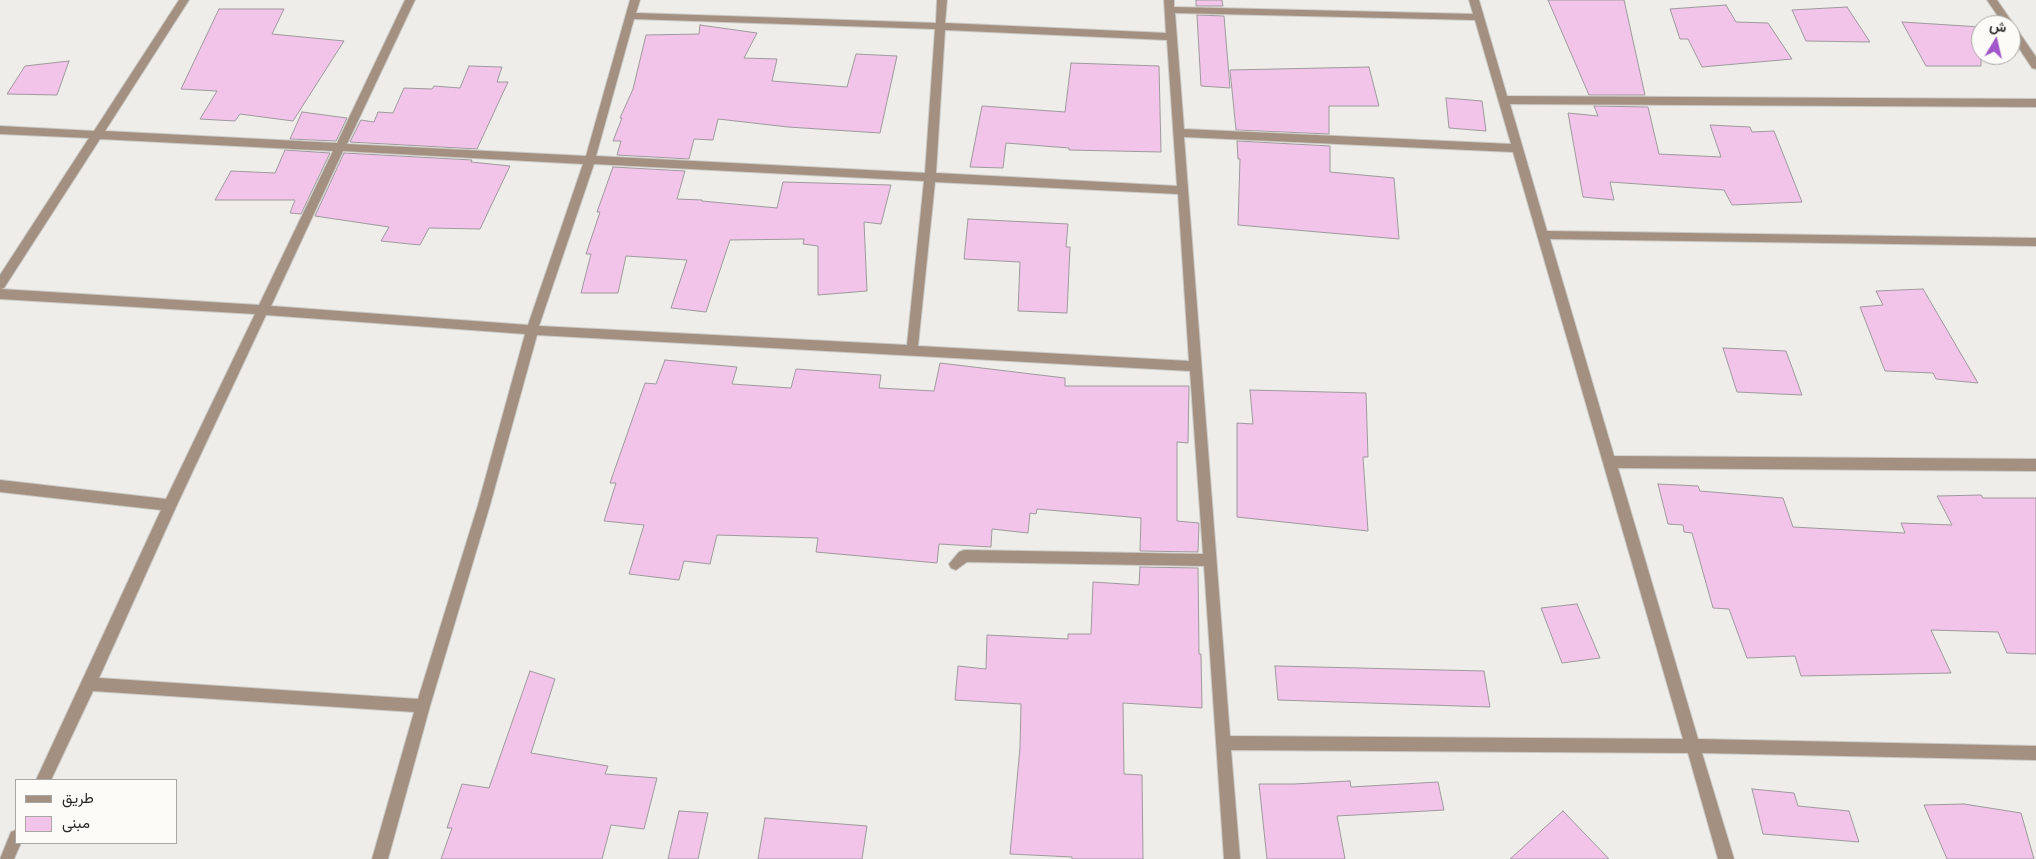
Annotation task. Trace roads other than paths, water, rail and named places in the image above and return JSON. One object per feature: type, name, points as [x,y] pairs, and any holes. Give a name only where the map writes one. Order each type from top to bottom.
[{"type":"street","points":[[0,285],[184,0]]},
{"type":"street","points":[[43,779],[89,684],[170,505],[410,0]]},
{"type":"street","points":[[380,859],[422,706],[484,505],[532,330],[590,160],[635,0]]},
{"type":"street","points":[[912,351],[930,177],[942,0]]},
{"type":"street","points":[[1474,0],[1726,859]]},
{"type":"street","points":[[1992,0],[2002,15]]},
{"type":"street","points":[[1232,859],[1169,5],[1479,17]]},
{"type":"street","points":[[630,16],[939,26],[1170,37]]},
{"type":"street","points":[[2021,43],[2036,65]]},
{"type":"street","points":[[1503,100],[2036,103]]},
{"type":"street","points":[[0,130],[1183,190]]},
{"type":"street","points":[[1179,133],[1517,148]]},
{"type":"street","points":[[1543,235],[2036,242]]},
{"type":"street","points":[[0,294],[264,310],[532,330],[1196,366]]},
{"type":"street","points":[[1609,462],[2036,466]]},
{"type":"street","points":[[0,486],[170,505]]},
{"type":"street","points":[[956,564],[964,556],[1210,560]]},
{"type":"street","points":[[89,684],[422,706]]},
{"type":"street","points":[[1223,743],[1692,746],[2036,753]]},
{"type":"street","points":[[6,859],[15,839]]}]
